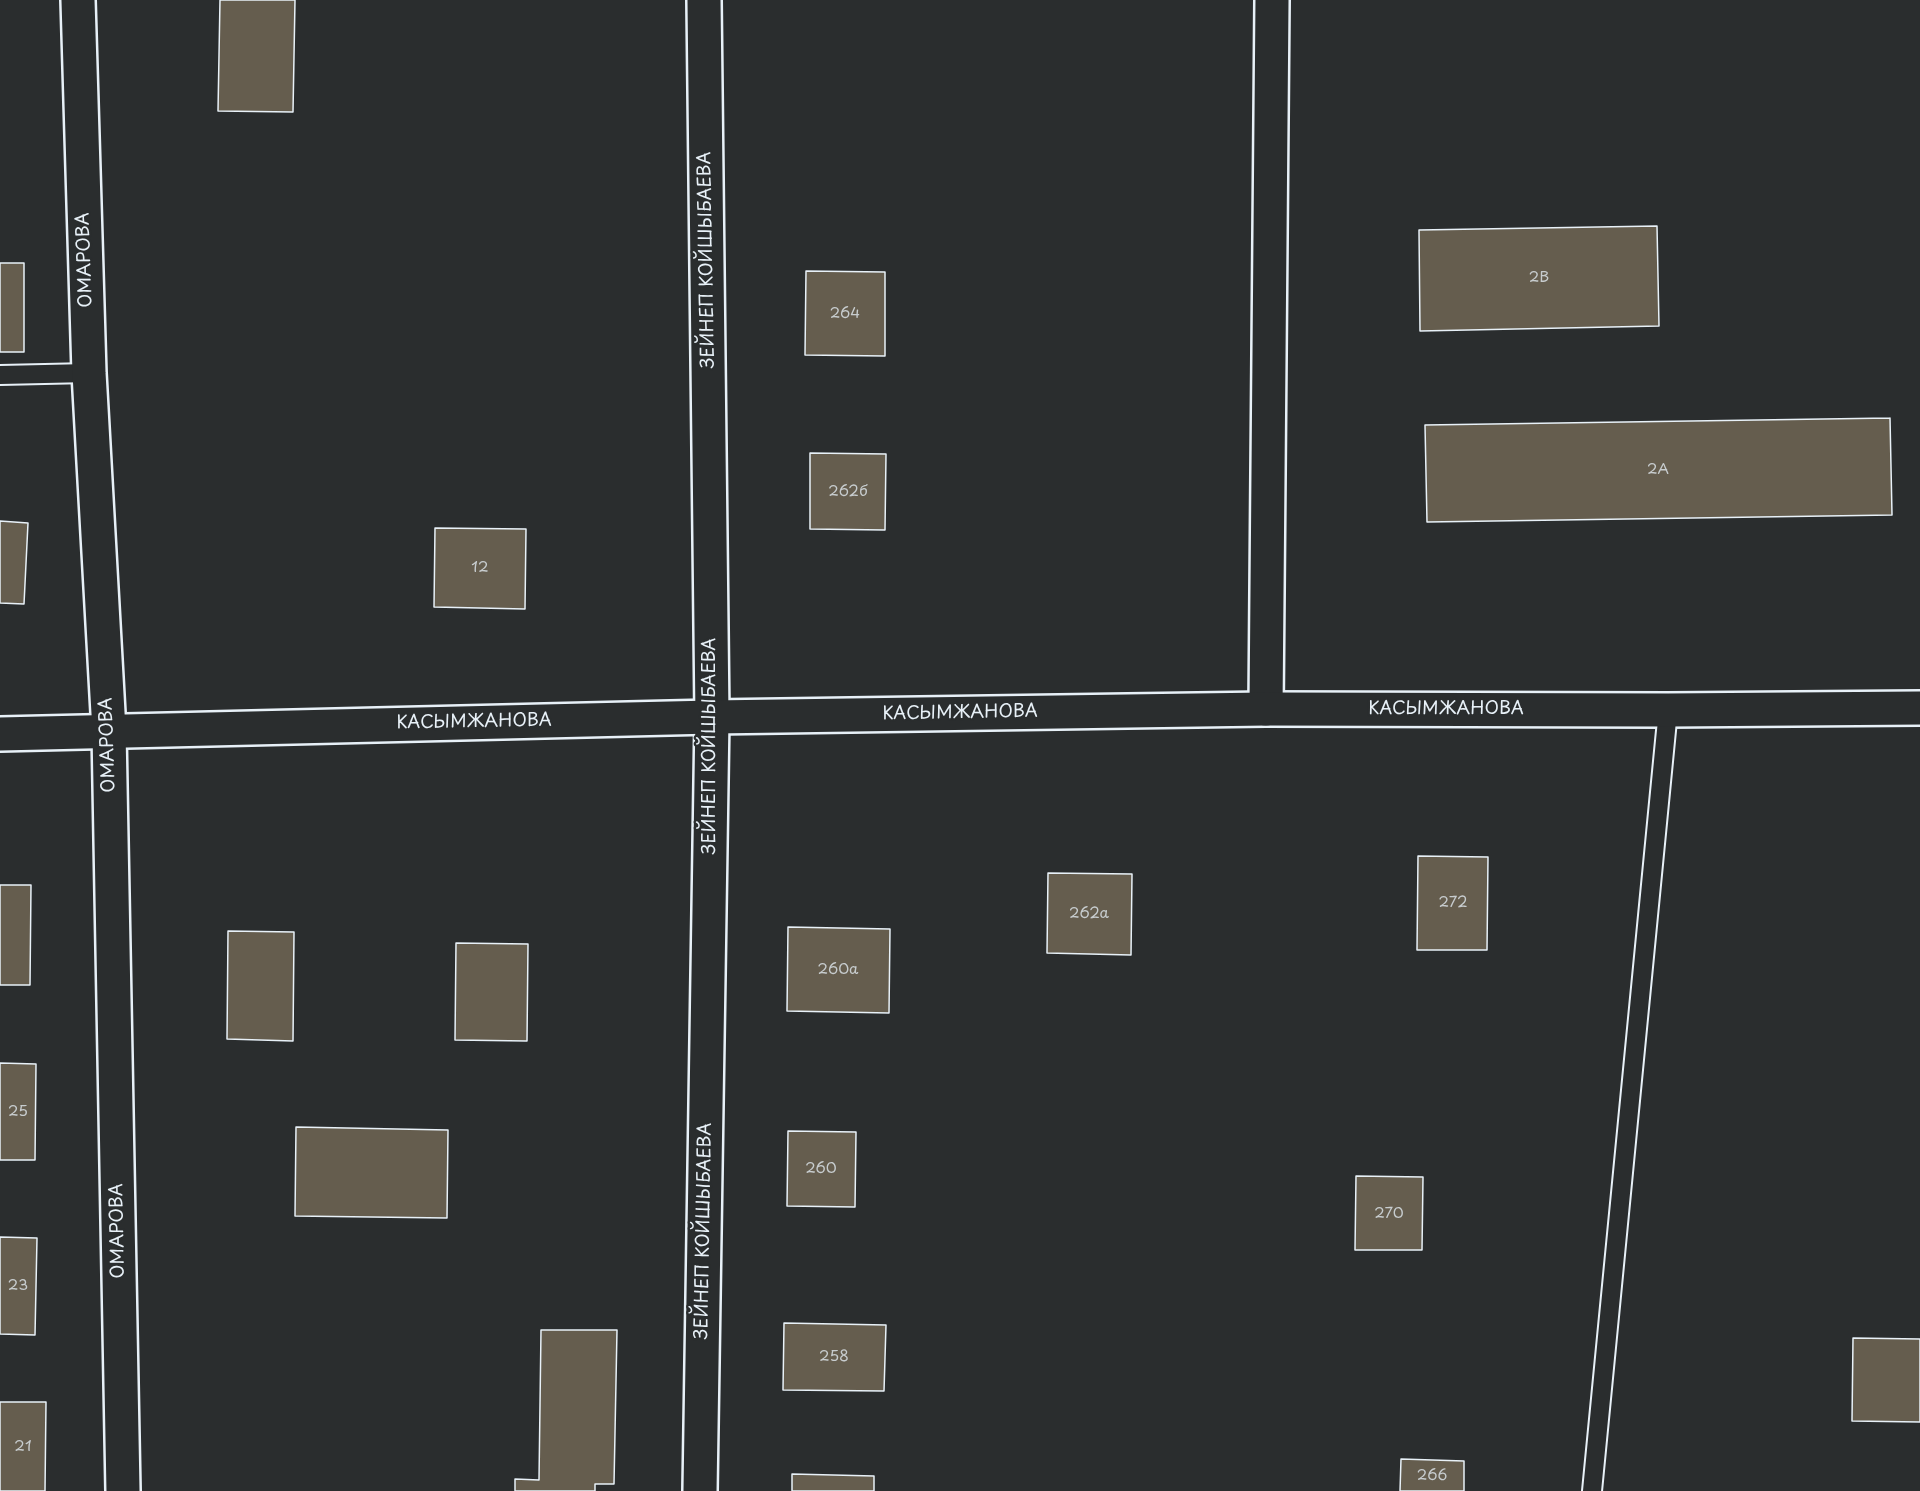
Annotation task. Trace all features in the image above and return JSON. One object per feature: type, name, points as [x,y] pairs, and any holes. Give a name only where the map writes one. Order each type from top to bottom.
[{"type":"street","name":"ОМАРОВА","points":[[78,0],[88,373],[109,731],[123,1491]]},
{"type":"street","name":"ЗЕЙНЕП КОЙШЫБАЕВА","points":[[700,1491],[712,717],[704,0]]},
{"type":"street","points":[[1266,709],[1272,0]]},
{"type":"street","name":"КАСЫМЖАНОВА","points":[[0,734],[712,717],[1266,709],[1920,708]]},
{"type":"lane","points":[[0,375],[88,373]]},
{"type":"lane","points":[[1592,1491],[1668,710]]},
{"type":"building","points":[[220,0],[295,0],[293,112],[218,111]]},
{"type":"building","points":[[1657,226],[1659,326],[1420,331],[1419,230]]},
{"type":"building","points":[[0,263],[24,263],[24,352],[0,352]]},
{"type":"building","points":[[806,271],[885,272],[885,356],[805,355]]},
{"type":"building","points":[[1890,418],[1892,515],[1427,522],[1425,425]]},
{"type":"building","points":[[810,453],[886,454],[885,530],[810,529]]},
{"type":"building","points":[[0,521],[28,523],[24,604],[0,603]]},
{"type":"building","points":[[435,528],[526,529],[525,609],[434,607]]},
{"type":"building","points":[[1418,856],[1488,857],[1487,950],[1417,950]]},
{"type":"building","points":[[1048,873],[1132,874],[1131,955],[1047,953]]},
{"type":"building","points":[[0,885],[31,885],[30,985],[0,985]]},
{"type":"building","points":[[788,927],[890,929],[889,1013],[787,1011]]},
{"type":"building","points":[[228,931],[294,932],[293,1041],[227,1039]]},
{"type":"building","points":[[456,943],[528,944],[527,1041],[455,1040]]},
{"type":"building","points":[[0,1063],[36,1064],[35,1160],[0,1160]]},
{"type":"building","points":[[296,1127],[448,1130],[447,1218],[295,1216]]},
{"type":"building","points":[[788,1131],[856,1132],[855,1207],[787,1206]]},
{"type":"building","points":[[1356,1176],[1423,1177],[1422,1250],[1355,1250]]},
{"type":"building","points":[[0,1237],[37,1238],[35,1335],[0,1334]]},
{"type":"building","points":[[784,1323],[886,1325],[884,1391],[783,1390]]},
{"type":"building","points":[[541,1330],[617,1330],[614,1484],[595,1484],[595,1491],[515,1491],[515,1479],[539,1480]]},
{"type":"building","points":[[1853,1338],[1920,1339],[1920,1422],[1852,1421]]},
{"type":"building","points":[[0,1402],[46,1402],[45,1491],[0,1491]]},
{"type":"building","points":[[1401,1459],[1464,1461],[1464,1491],[1400,1491]]},
{"type":"building","points":[[792,1474],[874,1476],[874,1491],[792,1491]]}]
